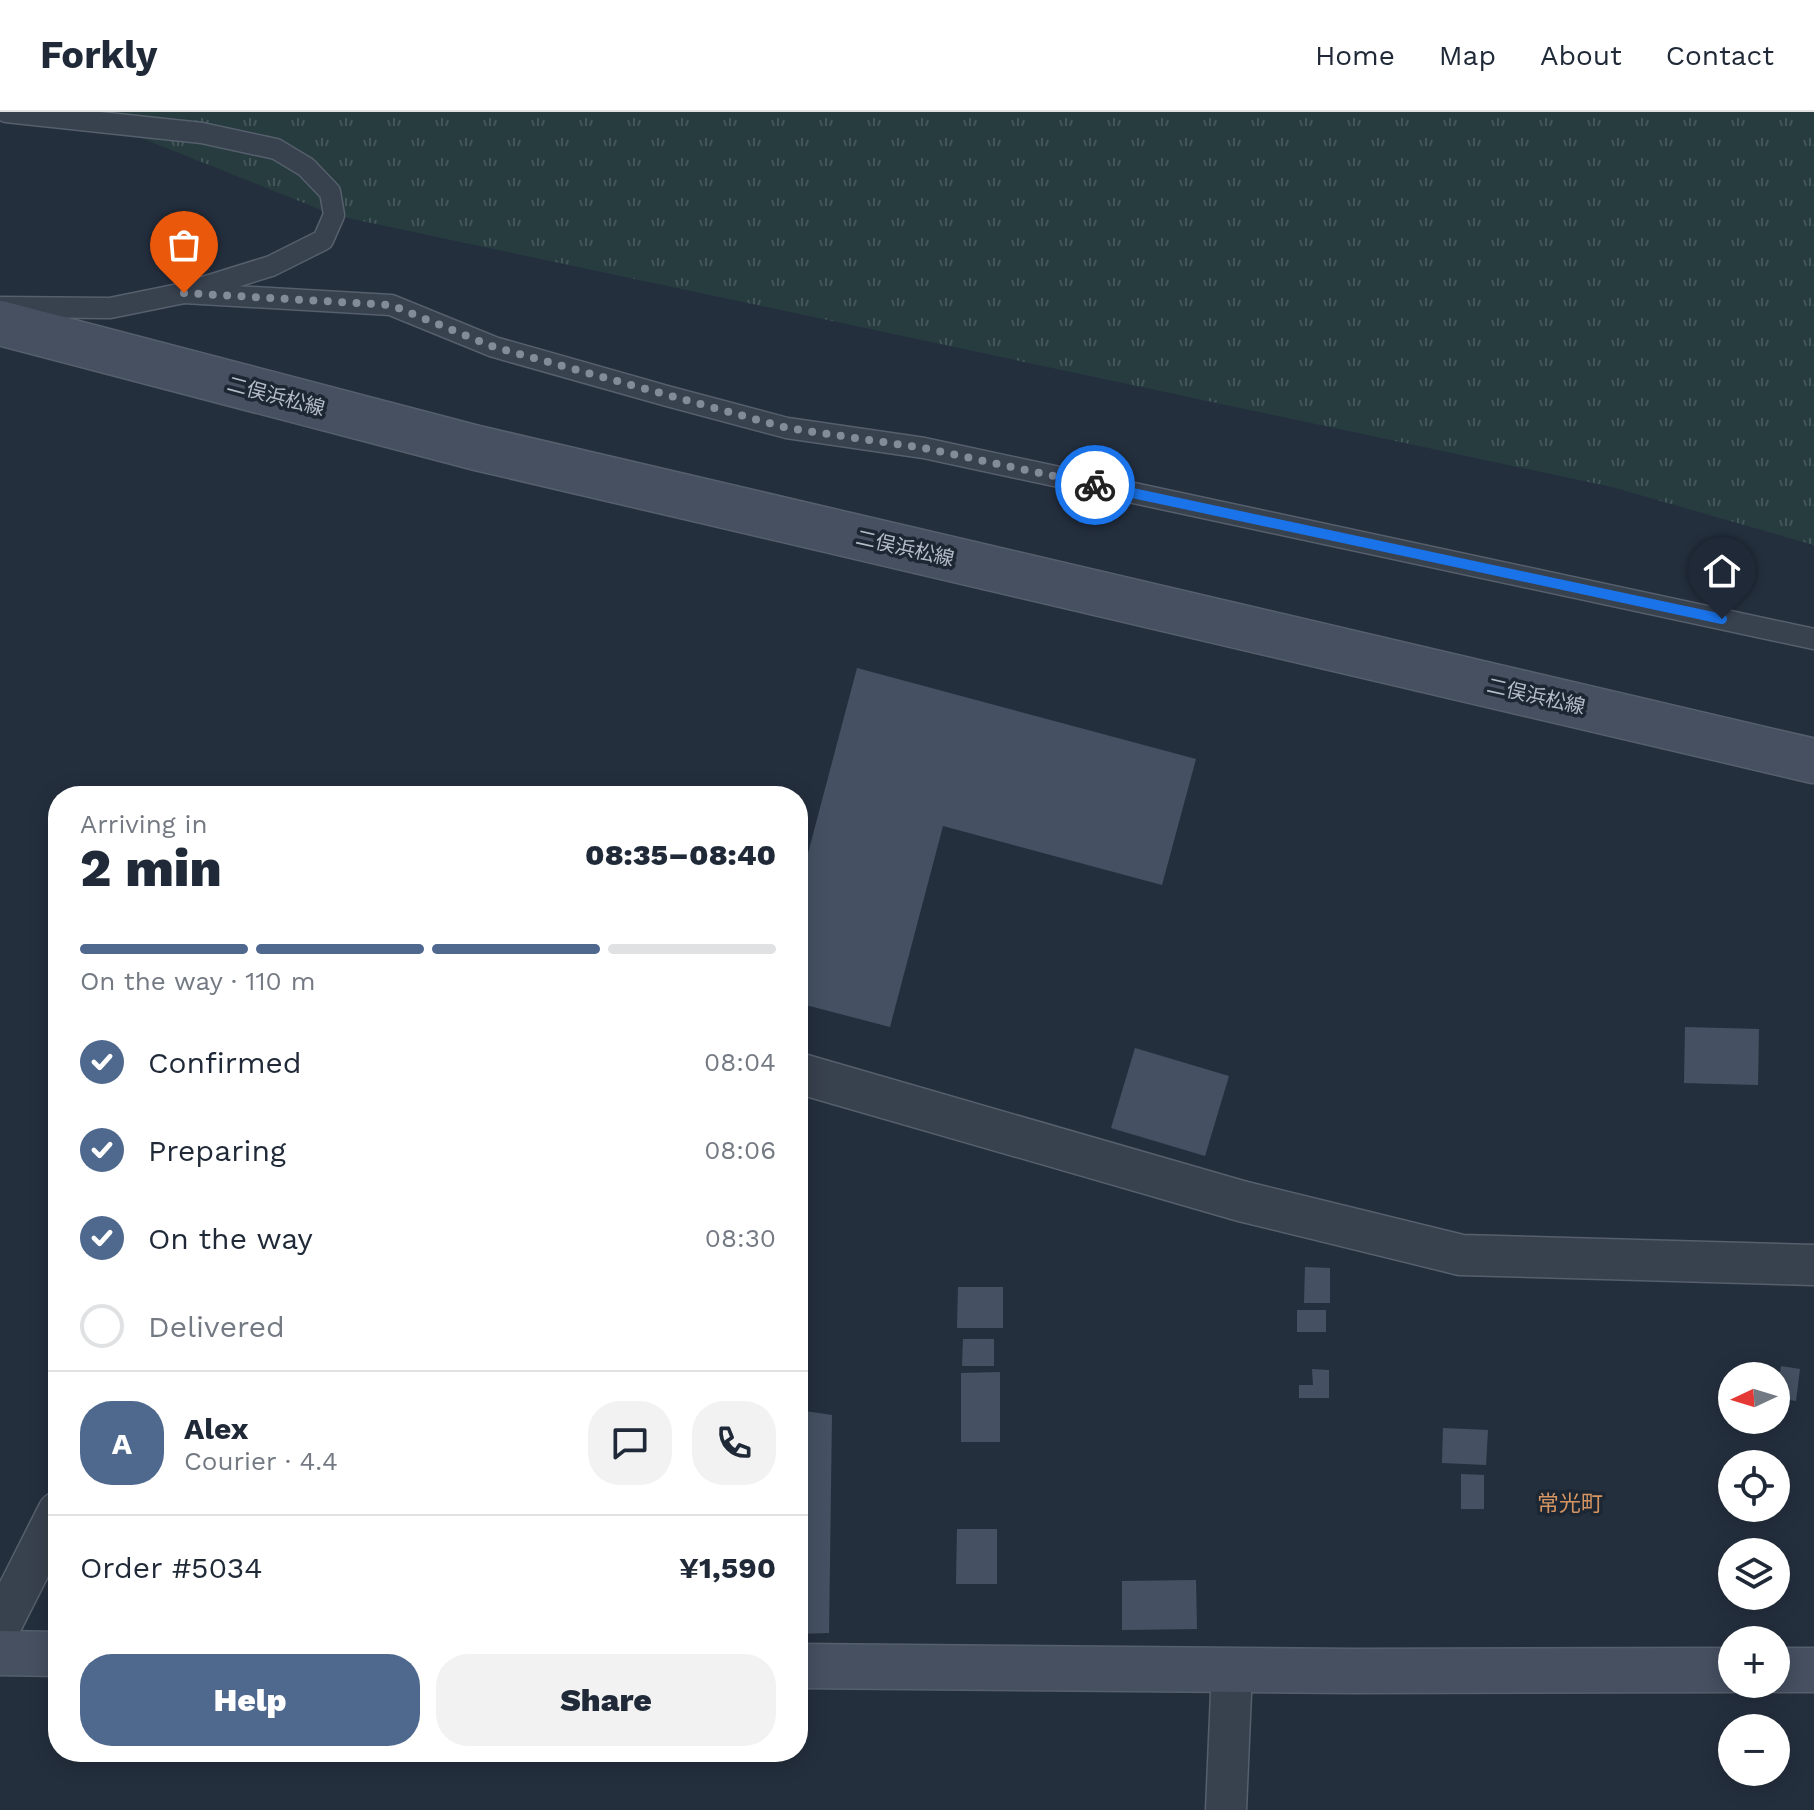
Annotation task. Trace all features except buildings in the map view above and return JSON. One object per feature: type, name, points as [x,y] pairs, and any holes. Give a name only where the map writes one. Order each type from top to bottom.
[{"type":"main road","name":"二俣浜松線","points":[[0,323],[492,452],[1814,761]]},
{"type":"main road","points":[[0,1653],[48,1654]]},
{"type":"main road","points":[[808,1666],[1718,1670]]},
{"type":"main road","points":[[1790,1670],[1814,1670]]},
{"type":"street","points":[[808,1076],[1241,1201],[1461,1255],[1814,1265]]},
{"type":"street","points":[[0,1627],[48,1532]]},
{"type":"street","points":[[1226,1810],[1232,1670]]},
{"type":"lane","points":[[0,307],[110,308],[184,293],[271,266],[323,240],[334,215],[330,192],[306,167],[276,149],[202,133],[6,112]]},
{"type":"lane","points":[[184,293],[391,305],[494,347],[787,428],[924,448],[1814,639]]},
{"type":"green space","points":[[76,112],[1814,112],[1814,545],[1612,487],[334,215]]},
{"type":"way so far","points":[[184,293],[391,305],[494,347],[787,428],[924,448],[1095,485]]},
{"type":"district","name":"常光町","points":[[1570,1503]]},
{"type":"route","points":[[1095,485],[1722,619]]}]
